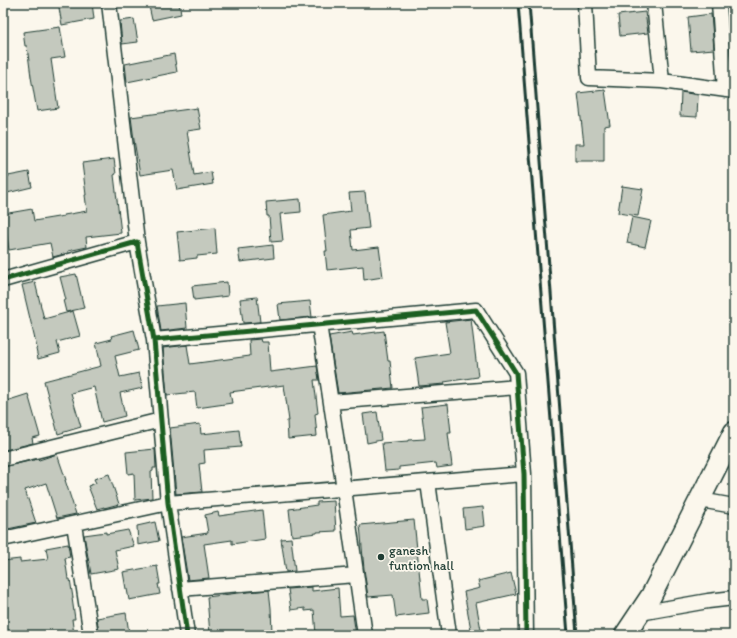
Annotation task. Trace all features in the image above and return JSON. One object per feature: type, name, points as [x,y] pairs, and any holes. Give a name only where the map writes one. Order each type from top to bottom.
[{"type":"main road","points":[[625,635],[651,596],[734,432]]},
{"type":"street","points":[[109,3],[137,242],[154,340],[168,503],[187,635]]},
{"type":"street","points":[[585,3],[589,78],[662,81],[729,90],[719,3]]},
{"type":"street","points":[[654,3],[662,81]]},
{"type":"street","points":[[3,280],[137,242]]},
{"type":"street","points":[[154,340],[476,310],[516,373],[524,474],[526,635]]},
{"type":"street","points":[[319,324],[365,635]]},
{"type":"street","points":[[331,402],[517,387]]},
{"type":"street","points":[[3,458],[161,420]]},
{"type":"street","points":[[3,539],[168,503],[524,474]]},
{"type":"street","points":[[428,482],[449,635]]},
{"type":"street","points":[[700,500],[734,506]]},
{"type":"street","points":[[74,524],[91,635]]},
{"type":"street","points":[[180,589],[356,575]]},
{"type":"street","points":[[640,613],[734,598]]},
{"type":"building","points":[[92,3],[94,19],[62,25],[59,8]]},
{"type":"building","points":[[151,3],[179,3],[181,14],[152,20],[149,6],[152,5]]},
{"type":"building","points":[[645,12],[648,33],[620,36],[618,15]]},
{"type":"building","points":[[711,14],[714,49],[691,51],[688,17]]},
{"type":"building","points":[[134,19],[138,42],[122,44],[120,21]]},
{"type":"building","points":[[60,27],[65,57],[51,59],[58,108],[37,111],[27,46],[25,46],[23,32]]},
{"type":"building","points":[[174,54],[177,72],[127,82],[125,64]]},
{"type":"building","points":[[605,90],[610,125],[604,126],[604,161],[575,161],[575,144],[584,144],[578,93]]},
{"type":"building","points":[[681,92],[698,95],[697,117],[680,116]]},
{"type":"building","points":[[197,108],[201,129],[187,131],[194,175],[211,172],[213,184],[177,190],[173,170],[140,175],[131,117]]},
{"type":"building","points":[[114,159],[116,174],[114,175],[121,233],[86,237],[87,247],[68,251],[68,253],[53,257],[50,243],[9,250],[6,230],[3,230],[3,214],[32,209],[34,221],[87,211],[82,163]]},
{"type":"building","points":[[29,172],[32,187],[3,194],[3,177]]},
{"type":"building","points":[[622,186],[643,189],[638,216],[618,213]]},
{"type":"building","points":[[365,192],[369,228],[351,230],[353,250],[379,247],[383,277],[364,280],[363,266],[327,270],[325,251],[327,251],[323,215],[351,211],[349,193]]},
{"type":"building","points":[[300,199],[301,212],[280,214],[283,241],[271,242],[269,216],[267,216],[266,202]]},
{"type":"building","points":[[632,217],[651,221],[645,247],[627,243]]},
{"type":"building","points":[[215,228],[217,254],[197,256],[197,258],[180,260],[177,232]]},
{"type":"building","points":[[273,245],[274,258],[240,262],[238,249]]},
{"type":"building","points":[[76,274],[84,308],[66,312],[63,300],[66,300],[60,277]]},
{"type":"building","points":[[35,282],[44,319],[73,311],[80,336],[57,342],[60,353],[38,359],[37,348],[22,285]]},
{"type":"building","points":[[227,282],[228,296],[194,300],[192,286]]},
{"type":"building","points":[[257,297],[260,322],[243,323],[240,299]]},
{"type":"building","points":[[310,301],[312,317],[280,320],[278,304]]},
{"type":"building","points":[[185,303],[187,328],[161,331],[157,306]]},
{"type":"building","points":[[471,319],[478,377],[444,382],[445,384],[419,386],[415,358],[450,353],[445,322]]},
{"type":"building","points":[[134,330],[139,350],[115,356],[120,377],[139,373],[143,388],[120,393],[125,416],[102,422],[94,387],[71,393],[81,427],[58,434],[44,381],[101,366],[96,343],[112,339],[111,336]]},
{"type":"building","points":[[384,331],[388,361],[390,361],[393,388],[338,393],[329,336],[352,332],[353,335]]},
{"type":"building","points":[[261,339],[262,342],[268,342],[270,372],[317,366],[319,380],[314,380],[318,413],[315,414],[317,436],[288,439],[287,421],[289,421],[284,385],[230,392],[232,403],[197,408],[195,392],[167,395],[163,348],[187,345],[190,364],[250,356],[249,340]]},
{"type":"building","points":[[28,394],[40,436],[32,438],[33,443],[5,450],[3,442],[3,402]]},
{"type":"building","points":[[448,404],[451,433],[448,433],[452,466],[437,468],[436,463],[399,467],[399,470],[385,471],[382,443],[425,439],[421,407]]},
{"type":"building","points":[[377,412],[381,440],[367,443],[363,414]]},
{"type":"building","points":[[200,424],[201,434],[239,430],[241,447],[204,450],[205,463],[199,464],[202,492],[176,494],[170,428]]},
{"type":"building","points":[[155,449],[156,468],[153,468],[153,471],[151,472],[152,498],[135,500],[134,473],[128,474],[126,452]]},
{"type":"building","points":[[57,454],[76,514],[57,518],[46,483],[25,490],[36,523],[3,530],[3,500],[7,499],[3,485],[3,467],[39,460]]},
{"type":"building","points":[[109,474],[119,504],[97,509],[88,486],[96,483],[94,479]]},
{"type":"building","points":[[334,501],[336,531],[292,536],[289,509],[317,505],[317,502]]},
{"type":"building","points":[[483,507],[485,526],[465,529],[463,509]]},
{"type":"building","points":[[262,510],[265,539],[232,544],[232,540],[204,544],[209,578],[188,580],[181,537],[208,533],[205,515],[218,512],[219,516]]},
{"type":"building","name":"ganesh funtion hall","points":[[414,520],[422,599],[427,599],[429,613],[396,617],[393,595],[368,597],[360,525]]},
{"type":"building","points":[[155,522],[159,541],[138,545],[137,526]]},
{"type":"building","points":[[128,530],[134,546],[115,550],[119,569],[91,574],[84,535],[106,532],[106,534]]},
{"type":"building","points":[[291,538],[295,571],[286,572],[281,539]]},
{"type":"building","points":[[68,544],[70,557],[65,558],[73,598],[75,619],[72,619],[74,635],[5,635],[3,618],[3,561],[20,559],[20,562],[48,559],[46,548]]},
{"type":"building","points":[[157,566],[160,594],[129,600],[123,572]]},
{"type":"building","points":[[511,573],[516,594],[476,603],[482,635],[472,635],[464,592],[480,588],[478,581]]},
{"type":"building","points":[[312,587],[312,591],[338,588],[340,616],[353,615],[356,635],[316,635],[314,610],[305,611],[305,608],[291,610],[288,589]]},
{"type":"building","points":[[269,590],[272,633],[249,632],[210,635],[207,597]]},
{"type":"building","points":[[126,613],[129,633],[119,635],[99,635],[97,618]]},
{"type":"railway","points":[[518,3],[568,635]]},
{"type":"railway","points":[[529,3],[577,635]]},
{"type":"cycle path","points":[[3,280],[137,242],[154,340],[168,503],[187,635]]},
{"type":"cycle path","points":[[154,340],[476,310],[516,373],[524,474],[526,635]]},
{"type":"place","name":"ganesh funtion hall","points":[[381,557]]}]
